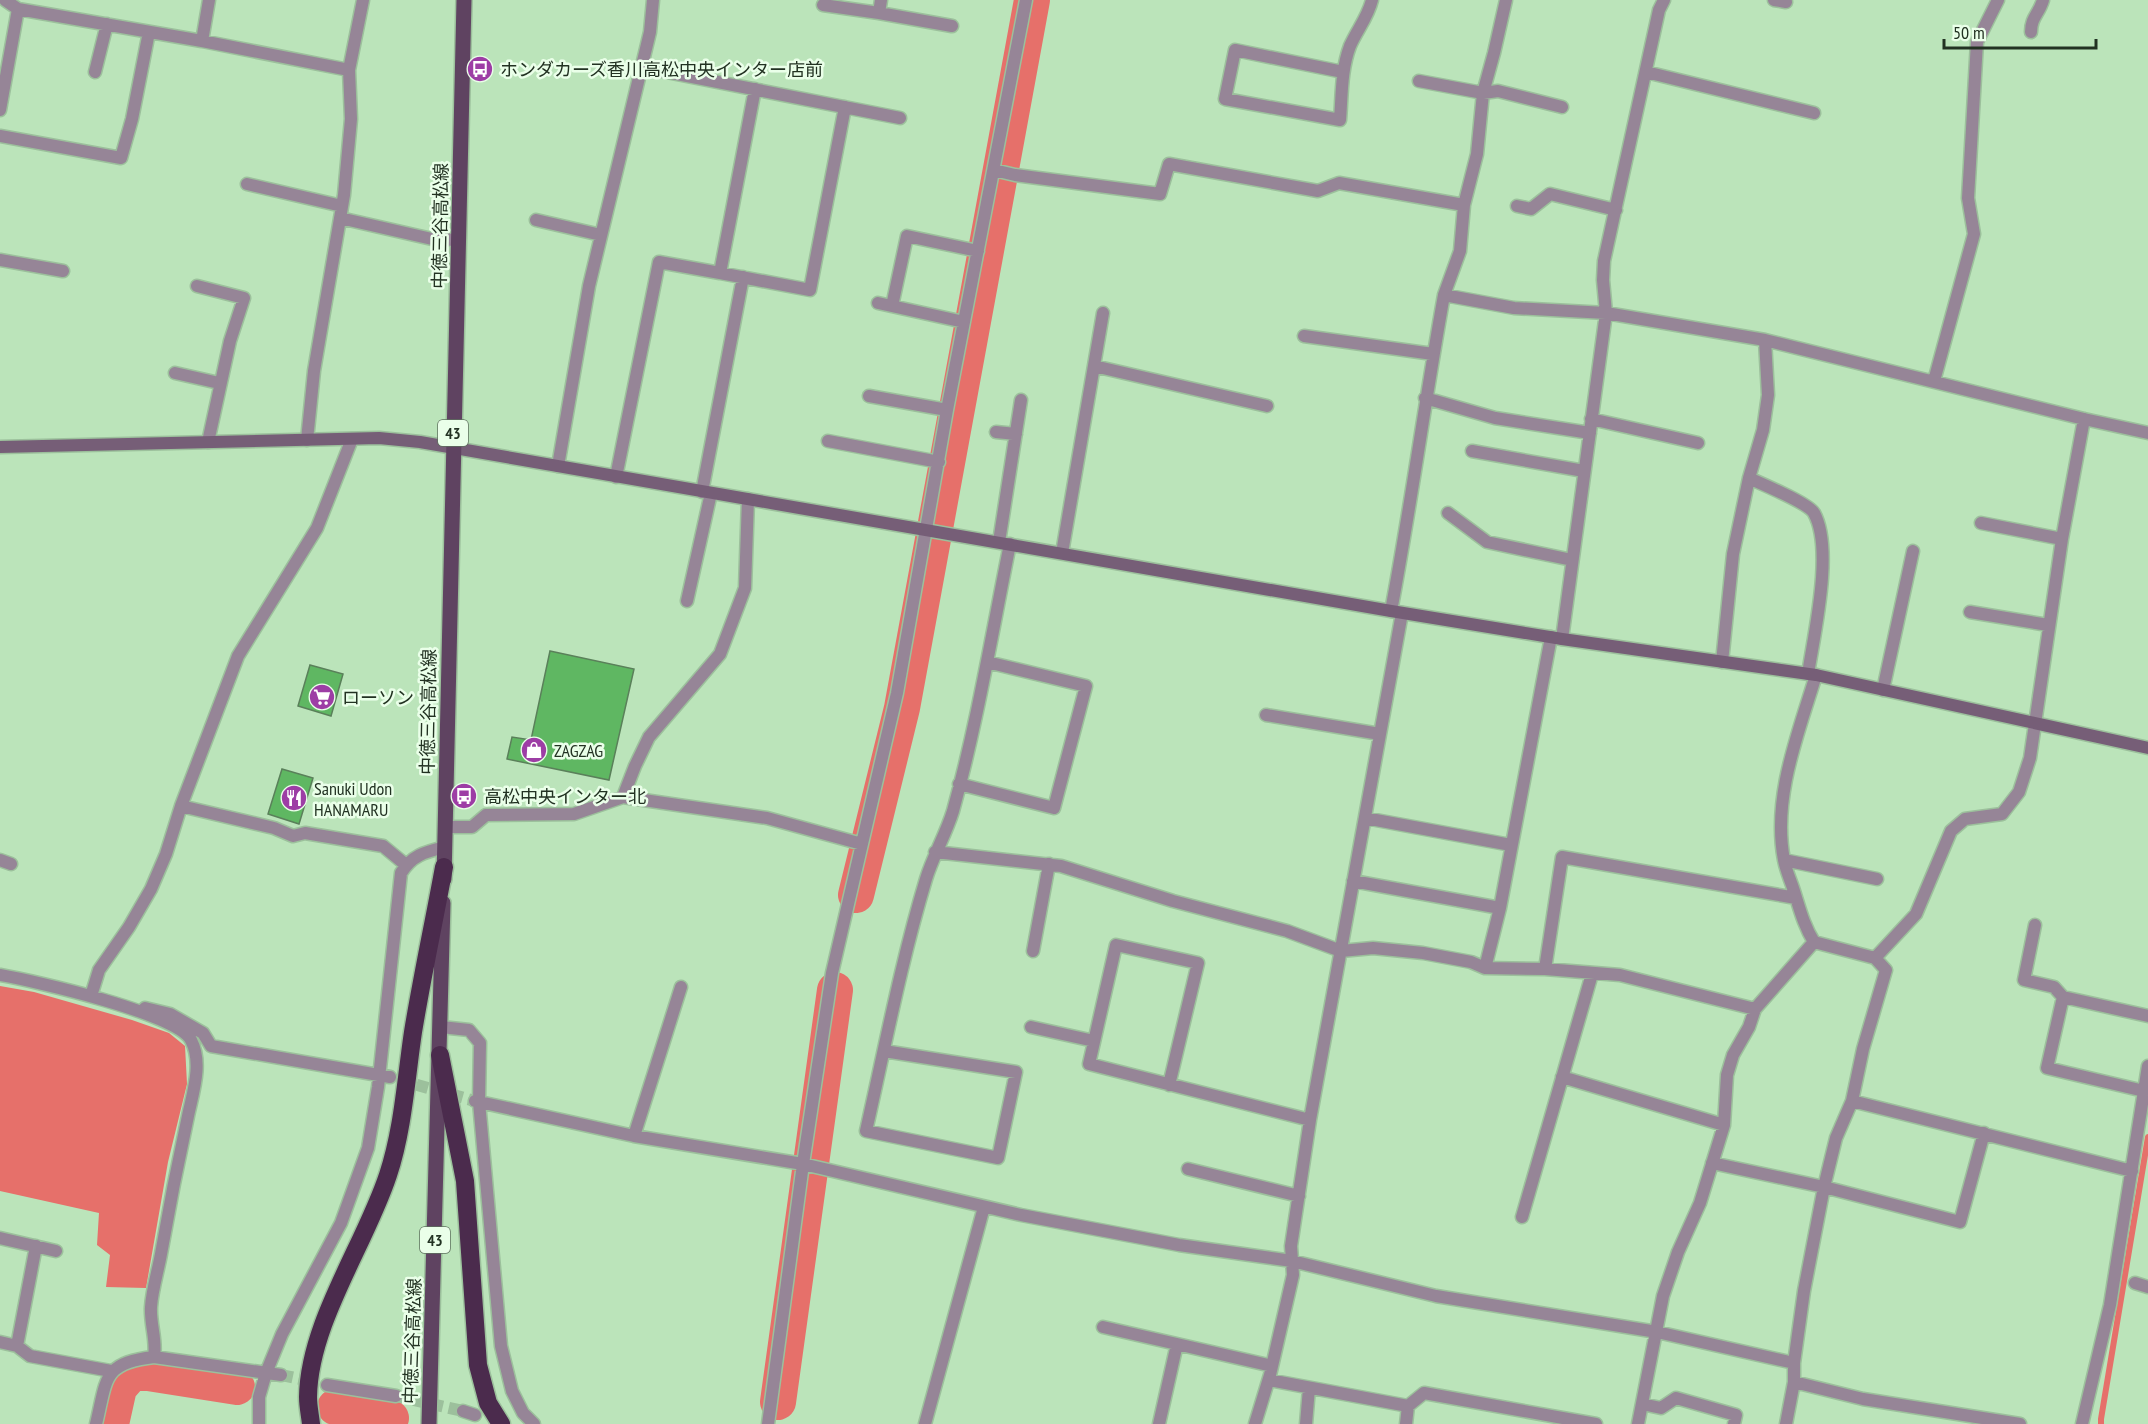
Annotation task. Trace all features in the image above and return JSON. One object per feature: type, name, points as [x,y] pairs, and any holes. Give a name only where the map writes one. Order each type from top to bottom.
[{"type":"highway","points":[[311,1424],[308,1397],[311,1375],[326,1316],[365,1233],[388,1174],[405,1098],[413,1032],[444,867]]},
{"type":"highway","points":[[440,1055],[465,1181],[478,1365],[488,1403],[501,1424]]},
{"type":"main road","name":"中徳三谷高松線","points":[[429,1424],[441,1027],[464,0]]},
{"type":"street","points":[[5,0],[18,9],[202,41],[349,70]]},
{"type":"street","points":[[202,41],[209,0]]},
{"type":"street","points":[[307,440],[314,371],[341,212],[351,119],[349,70],[363,0]]},
{"type":"street","points":[[558,466],[589,286],[650,32],[653,0]]},
{"type":"street","points":[[879,13],[881,0]]},
{"type":"street","points":[[768,1424],[803,1164],[832,973],[932,530],[947,410],[1026,0]]},
{"type":"street","points":[[1343,72],[1234,50],[1225,99],[1340,120],[1343,72],[1351,46],[1370,10],[1372,0]]},
{"type":"street","points":[[1255,1424],[1269,1380],[1293,1275],[1291,1246],[1310,1120],[1380,734],[1425,398],[1444,295],[1460,251],[1464,205],[1478,154],[1483,93],[1506,0]]},
{"type":"street","points":[[1485,968],[1500,908],[1511,845],[1572,560],[1606,313],[1604,261],[1659,10],[1664,0]]},
{"type":"street","points":[[1934,381],[1974,234],[1968,198],[1977,42],[1998,0]]},
{"type":"street","points":[[2031,32],[2031,20],[2040,9],[2043,0]]},
{"type":"street","points":[[823,5],[952,26]]},
{"type":"street","points":[[0,110],[18,9]]},
{"type":"street","points":[[94,72],[106,24]]},
{"type":"street","points":[[0,136],[121,158],[132,119],[148,32]]},
{"type":"street","points":[[641,67],[900,118]]},
{"type":"street","points":[[1646,72],[1814,113]]},
{"type":"street","points":[[1419,81],[1483,93],[1498,91],[1562,107]]},
{"type":"street","points":[[720,273],[755,89]]},
{"type":"street","points":[[616,477],[659,262],[810,290],[845,107]]},
{"type":"street","points":[[994,170],[1015,175],[1160,194],[1169,164],[1318,190],[1339,183],[1464,205]]},
{"type":"street","points":[[247,184],[432,239],[459,240]]},
{"type":"street","points":[[1517,206],[1531,209],[1550,194],[1616,210]]},
{"type":"street","points":[[536,220],[601,235]]},
{"type":"street","points":[[892,306],[907,236],[978,250]]},
{"type":"street","points":[[0,260],[63,271]]},
{"type":"street","points":[[687,601],[743,277]]},
{"type":"street","points":[[197,286],[244,298],[219,383],[208,442]]},
{"type":"street","points":[[1444,295],[1514,308],[1606,313],[1765,340],[2148,433]]},
{"type":"street","points":[[878,303],[964,322]]},
{"type":"street","points":[[1062,553],[1103,313]]},
{"type":"street","points":[[1304,336],[1433,354]]},
{"type":"street","points":[[1722,662],[1733,554],[1749,478],[1763,430],[1768,395],[1765,340]]},
{"type":"street","points":[[1094,366],[1267,406]]},
{"type":"street","points":[[175,373],[219,383]]},
{"type":"street","points":[[869,396],[947,410]]},
{"type":"street","points":[[1425,398],[1495,418],[1590,433]]},
{"type":"street","points":[[884,1051],[1016,1072],[998,1158],[866,1131],[898,986],[926,880],[935,852],[952,814],[987,662],[1005,543],[1021,400]]},
{"type":"street","points":[[1591,418],[1698,443]]},
{"type":"street","points":[[1875,958],[1916,914],[1951,831],[1965,819],[2002,814],[2019,792],[2030,758],[2048,625],[2084,419]]},
{"type":"street","points":[[996,432],[1016,434]]},
{"type":"street","points":[[0,447],[379,438],[453,447],[1396,612],[1557,638],[1812,674],[2148,748]]},
{"type":"street","points":[[91,996],[99,970],[129,927],[151,889],[166,854],[181,806],[238,656],[317,528],[352,439]]},
{"type":"street","points":[[828,441],[939,462]]},
{"type":"street","points":[[1472,451],[1584,471]]},
{"type":"street","points":[[1749,478],[1803,504],[1813,512],[1822,541],[1820,596],[1812,674],[1781,815],[1784,860],[1803,925],[1814,942],[1875,958],[1886,970],[1863,1049],[1852,1101],[1836,1138],[1824,1187],[1804,1291],[1794,1362],[1794,1382],[1786,1424]]},
{"type":"street","points":[[623,797],[649,737],[720,654],[745,588],[748,499]]},
{"type":"street","points":[[1448,513],[1487,542],[1572,560]]},
{"type":"street","points":[[1981,523],[2062,539]]},
{"type":"street","points":[[1883,690],[1913,551]]},
{"type":"street","points":[[1970,612],[2048,625]]},
{"type":"street","points":[[959,784],[1054,808],[1086,686],[987,662]]},
{"type":"street","points":[[1266,715],[1380,734]]},
{"type":"street","points":[[445,827],[472,827],[486,815],[574,814],[623,797],[767,818],[862,844]]},
{"type":"street","points":[[181,806],[274,828],[293,836],[305,833],[383,846],[406,865]]},
{"type":"street","points":[[1365,818],[1511,845]]},
{"type":"street","points":[[259,1424],[259,1397],[266,1373],[282,1334],[340,1223],[368,1148],[384,1076],[401,873],[417,855],[445,847]]},
{"type":"street","points":[[935,852],[1061,866],[1173,902],[1287,931],[1341,951],[1373,948],[1423,953],[1471,962],[1485,968],[1545,969],[1620,975],[1755,1009]]},
{"type":"street","points":[[1545,969],[1562,857],[1796,898]]},
{"type":"street","points":[[1784,860],[1877,879]]},
{"type":"street","points":[[1033,951],[1049,864]]},
{"type":"street","points":[[1353,881],[1500,908]]},
{"type":"street","points":[[2035,925],[2024,980],[2054,987],[2063,997],[2148,1016]]},
{"type":"street","points":[[1638,1424],[1663,1296],[1678,1251],[1700,1203],[1724,1125],[1727,1075],[1734,1055],[1749,1027],[1755,1009],[1814,942]]},
{"type":"street","points":[[1169,1084],[1198,963],[1116,945],[1089,1064],[1310,1120]]},
{"type":"street","points":[[1522,1217],[1592,974]]},
{"type":"street","points":[[0,975],[91,996],[123,1006],[177,1028],[190,1039],[197,1059],[196,1081],[174,1182],[151,1308],[156,1345],[154,1357]]},
{"type":"street","points":[[634,1136],[681,987]]},
{"type":"street","points":[[2063,997],[2047,1068],[2144,1091]]},
{"type":"street","points":[[123,1006],[152,1009],[170,1014],[203,1033],[212,1046],[384,1076]]},
{"type":"street","points":[[441,1027],[469,1029],[480,1043],[477,1102],[501,1346],[512,1391],[522,1413],[534,1424]]},
{"type":"street","points":[[1031,1027],[1094,1041]]},
{"type":"street","points":[[2082,1424],[2110,1305],[2148,1066]]},
{"type":"street","points":[[1562,1077],[1724,1125]]},
{"type":"street","points":[[1852,1101],[2132,1171]]},
{"type":"street","points":[[477,1102],[634,1136],[803,1164],[984,1207],[1179,1245],[1292,1261],[1436,1296],[1657,1332],[1794,1362]]},
{"type":"street","points":[[1712,1163],[1824,1187],[1960,1222],[1984,1133]]},
{"type":"street","points":[[1188,1169],[1299,1196]]},
{"type":"street","points":[[925,1424],[984,1207]]},
{"type":"street","points":[[0,1238],[56,1251]]},
{"type":"street","points":[[17,1346],[36,1246]]},
{"type":"street","points":[[2135,1283],[2148,1287]]},
{"type":"street","points":[[1103,1327],[1272,1366]]},
{"type":"street","points":[[0,1342],[17,1346],[30,1356],[111,1371]]},
{"type":"street","points":[[1159,1424],[1177,1344]]},
{"type":"street","points":[[96,1424],[111,1371],[133,1359],[154,1357],[281,1375]]},
{"type":"street","points":[[1269,1380],[1408,1406]]},
{"type":"street","points":[[1794,1382],[1863,1399],[2020,1424]]},
{"type":"street","points":[[327,1385],[396,1396]]},
{"type":"street","points":[[1306,1424],[1309,1388]]},
{"type":"street","points":[[1406,1424],[1408,1406],[1424,1393],[1596,1424]]},
{"type":"street","points":[[1642,1404],[1661,1408],[1676,1398],[1736,1415],[1734,1424]]},
{"type":"shaded area","points":[[0,986],[34,992],[132,1020],[169,1033],[185,1046],[187,1084],[168,1162],[146,1288],[106,1287],[110,1255],[97,1245],[99,1213],[0,1191]]},
{"type":"building","points":[[550,651],[634,669],[609,780],[507,759],[512,737],[531,740]]},
{"type":"building","points":[[310,665],[343,674],[331,716],[298,706]]},
{"type":"building","points":[[282,769],[313,778],[299,824],[268,814]]},
{"type":"waterway","points":[[856,895],[902,708],[1032,0]]},
{"type":"waterway","points":[[778,1402],[835,990]]},
{"type":"waterway","points":[[2101,1424],[2148,1137]]},
{"type":"waterway","points":[[111,1424],[119,1388],[132,1373],[148,1373],[237,1387]]},
{"type":"waterway","points":[[335,1407],[391,1418]]},
{"type":"tunnel","points":[[399,1080],[475,1101]]},
{"type":"tunnel","points":[[281,1375],[314,1382]]},
{"type":"tunnel","points":[[396,1396],[463,1411]]},
{"type":"place","name":"ホンダカーズ香川高松中央インター店前","points":[[480,69]]},
{"type":"place","name":"ローソン","points":[[322,697]]},
{"type":"place","name":"ZAGZAG","points":[[534,750]]},
{"type":"place","name":"高松中央インター北","points":[[464,796]]},
{"type":"place","name":"Sanuki Udon HANAMARU","points":[[294,798]]}]
